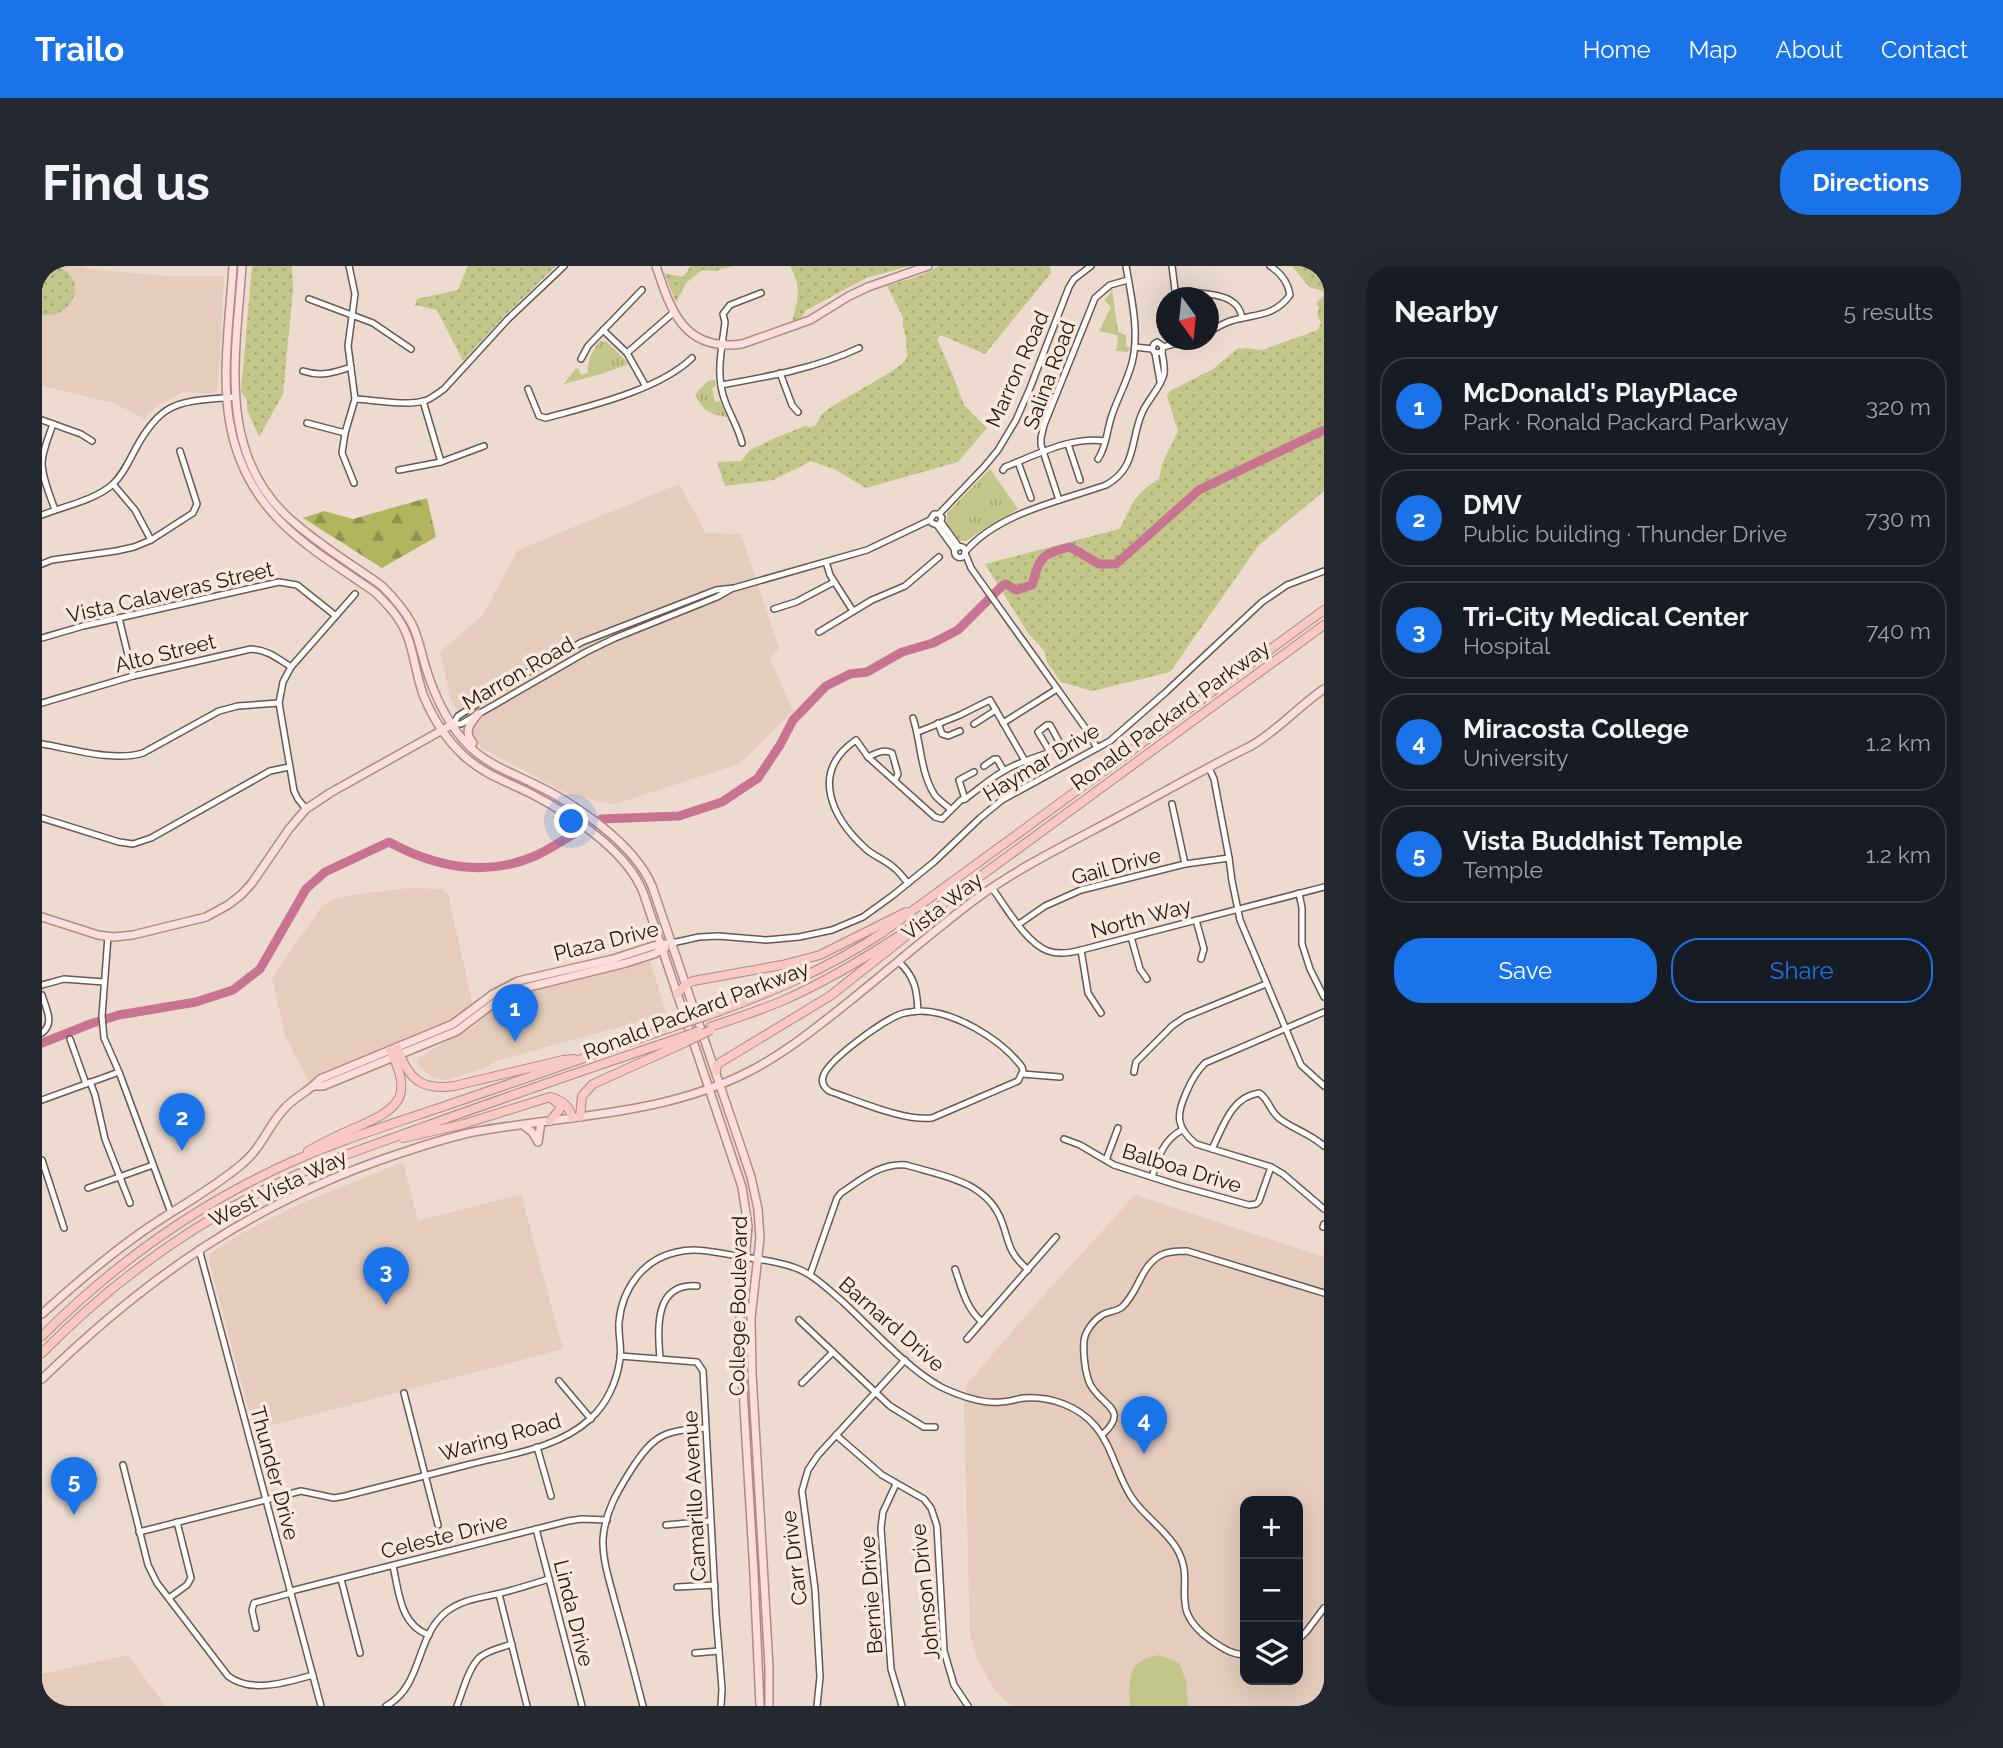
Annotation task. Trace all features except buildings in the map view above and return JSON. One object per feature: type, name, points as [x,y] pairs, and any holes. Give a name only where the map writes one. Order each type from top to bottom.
[{"type":"highway","name":"Ronald Packard Parkway","points":[[42,1336],[77,1302],[141,1251],[201,1211],[274,1170],[353,1138],[706,1016],[782,987],[837,961],[919,907],[1324,610]]},
{"type":"highway","name":"Ronald Packard Parkway","points":[[42,1353],[118,1284],[150,1259],[201,1225],[290,1177],[348,1153],[683,1040],[782,1001],[829,979],[872,954],[943,904],[1324,625]]},
{"type":"highway","points":[[716,1071],[721,1062],[830,996],[893,948],[943,904]]},
{"type":"highway","points":[[677,994],[686,984],[820,955],[919,907]]},
{"type":"highway","points":[[576,1118],[582,1096],[593,1084],[683,1040]]},
{"type":"highway","points":[[395,1052],[414,1078],[426,1086],[436,1088],[563,1059],[584,1058]]},
{"type":"highway","points":[[274,1170],[391,1110],[401,1091],[395,1052]]},
{"type":"highway","points":[[386,1140],[464,1124],[550,1097],[562,1101],[576,1118]]},
{"type":"highway","points":[[546,1122],[560,1109],[550,1097]]},
{"type":"main road","name":"College Boulevard","points":[[233,266],[225,383],[229,425],[243,468],[263,501],[293,533],[389,605],[410,643],[425,699],[442,730],[463,755],[485,772],[535,796],[579,823],[615,852],[631,868],[638,880],[744,1197],[748,1226],[740,1315],[741,1355],[760,1706]]},
{"type":"main road","name":"College Boulevard","points":[[242,266],[235,397],[244,446],[266,491],[289,518],[395,598],[412,624],[440,707],[470,747],[492,764],[533,783],[576,808],[634,855],[652,886],[755,1192],[760,1238],[751,1318],[752,1373],[769,1706]]},
{"type":"main road","points":[[656,266],[678,320],[693,334],[722,345],[742,344],[798,325],[868,286],[928,266]]},
{"type":"main road","points":[[403,626],[407,626],[413,638],[417,638]]},
{"type":"main road","name":"Vista Way","points":[[576,1118],[663,1103],[751,1071],[791,1048],[992,887],[1265,738],[1324,689]]},
{"type":"main road","points":[[478,714],[467,728],[467,733],[492,764]]},
{"type":"main road","points":[[42,916],[108,936],[133,935],[206,918],[241,895],[306,809],[453,724]]},
{"type":"main road","points":[[535,796],[540,794],[569,810],[576,808]]},
{"type":"main road","points":[[631,868],[645,871]]},
{"type":"main road","points":[[638,880],[652,886]]},
{"type":"main road","name":"Plaza Drive","points":[[507,990],[626,963],[654,954],[672,943]]},
{"type":"main road","name":"Plaza Drive","points":[[42,1314],[105,1259],[244,1163],[259,1147],[284,1109],[320,1079],[457,1031],[507,990],[529,978],[594,964],[653,946],[662,947]]},
{"type":"main road","points":[[590,972],[594,964]]},
{"type":"main road","name":"West Vista Way","points":[[42,1379],[116,1311],[199,1249],[267,1208],[358,1167],[446,1139],[478,1131],[576,1118]]},
{"type":"main road","points":[[523,1125],[532,1132],[538,1142],[546,1122]]},
{"type":"street","points":[[349,266],[355,294],[348,336],[355,398],[342,453],[354,483]]},
{"type":"street","points":[[355,398],[423,401],[444,389],[508,319],[564,266]]},
{"type":"street","name":"Marron Road","points":[[939,514],[984,467],[1008,433],[1023,405],[1069,287],[1074,279],[1091,266]]},
{"type":"street","points":[[1098,459],[1104,449],[1114,409],[1129,374],[1135,347],[1126,266]]},
{"type":"street","points":[[1172,266],[1175,287]]},
{"type":"street","points":[[1219,326],[1283,305],[1290,295],[1289,287],[1283,277],[1270,266]]},
{"type":"street","name":"Salina Road","points":[[1059,500],[1043,453],[1041,438],[1044,425],[1095,298],[1110,285],[1128,280]]},
{"type":"street","points":[[581,359],[588,346],[642,290]]},
{"type":"street","points":[[742,443],[721,385],[723,314],[730,304],[761,293]]},
{"type":"street","points":[[1219,297],[1228,299],[1237,306],[1242,318]]},
{"type":"street","points":[[309,299],[373,323],[411,349]]},
{"type":"street","points":[[627,353],[673,313]]},
{"type":"street","points":[[603,330],[627,353],[645,385]]},
{"type":"street","points":[[1135,347],[1156,350]]},
{"type":"street","points":[[721,385],[780,373],[842,356],[859,348]]},
{"type":"street","points":[[961,551],[1021,514],[1106,485],[1122,473],[1130,460],[1141,415],[1160,381],[1158,350]]},
{"type":"street","points":[[528,389],[539,416],[546,418],[599,403],[645,385],[676,371],[691,358]]},
{"type":"street","points":[[303,371],[325,375],[351,367]]},
{"type":"street","points":[[780,373],[792,405],[798,412]]},
{"type":"street","points":[[42,515],[95,495],[113,484],[150,424],[162,413],[184,402],[235,397]]},
{"type":"street","points":[[423,401],[441,462]]},
{"type":"street","points":[[42,420],[81,434],[92,441]]},
{"type":"street","points":[[307,423],[345,433]]},
{"type":"street","points":[[53,424],[42,459],[43,478],[55,510]]},
{"type":"street","points":[[1003,470],[1068,444],[1088,440],[1105,441]]},
{"type":"street","points":[[1068,444],[1080,480]]},
{"type":"street","points":[[399,470],[441,462],[484,446]]},
{"type":"street","points":[[42,564],[52,559],[134,547],[193,513],[197,504],[180,451]]},
{"type":"street","points":[[1018,463],[1031,498]]},
{"type":"street","points":[[113,484],[135,510],[150,540]]},
{"type":"street","points":[[939,514],[942,518],[939,523],[933,524],[930,520],[932,515],[939,514]]},
{"type":"street","name":"Marron Road","points":[[453,724],[458,716],[511,682],[582,642],[716,590],[734,588],[882,544],[930,520]]},
{"type":"street","points":[[939,523],[1097,748]]},
{"type":"street","points":[[819,632],[872,600],[904,585],[939,557]]},
{"type":"street","points":[[828,561],[833,580],[853,611]]},
{"type":"street","name":"Haymar Drive","points":[[672,943],[718,936],[784,939],[832,930],[863,917],[934,862],[1002,800],[1110,740],[1157,700],[1262,601],[1287,584],[1324,570]]},
{"type":"street","points":[[774,609],[796,602],[833,580]]},
{"type":"street","name":"Vista Calaveras Street","points":[[42,638],[279,582],[298,585],[336,616]]},
{"type":"street","name":"Marron Road","points":[[453,724],[461,724],[586,652],[734,588]]},
{"type":"street","points":[[306,809],[294,791],[289,767],[279,703],[283,682],[292,667],[355,594]]},
{"type":"street","points":[[119,618],[133,676]]},
{"type":"street","name":"Alto Street","points":[[42,703],[133,676],[251,649],[263,649],[292,667]]},
{"type":"street","points":[[1003,723],[1057,688]]},
{"type":"street","points":[[918,732],[990,700],[1025,761]]},
{"type":"street","points":[[42,744],[117,758],[130,757],[143,753],[219,711],[239,705],[279,703]]},
{"type":"street","points":[[974,724],[996,710]]},
{"type":"street","points":[[913,718],[934,795],[950,809]]},
{"type":"street","points":[[938,723],[942,734],[948,736],[960,731]]},
{"type":"street","points":[[908,883],[894,867],[869,852],[838,815],[829,782],[830,772],[840,753],[856,740],[868,757],[935,817],[942,819],[961,800],[1004,771],[1025,761],[1050,752],[1062,747],[1050,725],[1047,725],[1038,732],[1050,752]]},
{"type":"street","points":[[868,757],[879,751],[892,752],[898,774],[895,780]]},
{"type":"street","points":[[984,766],[998,759],[1004,771]]},
{"type":"street","points":[[42,818],[133,844],[151,838],[270,771],[289,767]]},
{"type":"street","points":[[1209,768],[1214,779],[1240,920],[1301,1065],[1324,1086]]},
{"type":"street","points":[[965,799],[958,780],[974,772]]},
{"type":"street","points":[[1172,804],[1185,864]]},
{"type":"street","name":"Gail Drive","points":[[1019,924],[1045,906],[1080,890],[1185,864],[1229,858]]},
{"type":"street","name":"North Way","points":[[992,887],[1034,943],[1049,952],[1069,953],[1324,887]]},
{"type":"street","points":[[1299,893],[1302,908],[1302,944],[1310,969],[1324,997]]},
{"type":"street","points":[[1196,920],[1203,949],[1201,959]]},
{"type":"street","points":[[108,936],[102,1016],[104,1038],[171,1213]]},
{"type":"street","points":[[1131,937],[1140,969],[1147,979]]},
{"type":"street","points":[[1081,950],[1089,996],[1101,1013]]},
{"type":"street","points":[[899,962],[912,976],[918,1011]]},
{"type":"street","points":[[42,985],[64,979],[104,982]]},
{"type":"street","points":[[1134,1072],[1136,1062],[1185,1017],[1266,984]]},
{"type":"street","points":[[42,995],[50,1022],[49,1027],[42,1032]]},
{"type":"street","points":[[918,1011],[940,1012],[970,1025],[999,1044],[1020,1063],[1022,1074],[1018,1081],[927,1119],[911,1117],[829,1091],[822,1078],[835,1061],[860,1040],[899,1014],[918,1011]]},
{"type":"street","points":[[1324,1012],[1212,1059],[1199,1068],[1192,1077],[1180,1105],[1179,1116],[1182,1130],[1196,1144],[1270,1167],[1283,1174],[1324,1209]]},
{"type":"street","points":[[70,1039],[95,1095],[104,1139],[130,1203]]},
{"type":"street","points":[[42,1100],[119,1072]]},
{"type":"street","points":[[1022,1074],[1060,1077]]},
{"type":"street","points":[[1212,1149],[1231,1111],[1245,1098],[1259,1093],[1278,1118],[1312,1136],[1324,1146]]},
{"type":"street","points":[[1106,1160],[1118,1128]]},
{"type":"street","points":[[1152,1177],[1167,1141],[1182,1130]]},
{"type":"street","name":"Balboa Drive","points":[[1064,1139],[1114,1165],[1250,1205],[1259,1201],[1270,1167]]},
{"type":"street","points":[[42,1160],[64,1228]]},
{"type":"street","points":[[810,1275],[837,1198],[880,1167],[897,1164],[976,1188],[995,1206],[1015,1259],[1028,1270]]},
{"type":"street","points":[[88,1188],[153,1165]]},
{"type":"street","points":[[967,1339],[1056,1237]]},
{"type":"street","name":"Thunder Drive","points":[[199,1249],[321,1706]]},
{"type":"street","name":"Waring Road","points":[[139,1532],[302,1490],[334,1497],[345,1496],[556,1441],[591,1419],[608,1397],[621,1356],[619,1324],[622,1302],[630,1285],[648,1265],[668,1254],[688,1250],[757,1259]]},
{"type":"street","points":[[1240,1654],[1230,1653],[1194,1626],[1185,1608],[1184,1573],[1178,1551],[1169,1537],[1131,1496],[1102,1435],[1112,1425],[1114,1415],[1111,1406],[1095,1392],[1089,1382],[1085,1337],[1089,1328],[1103,1314],[1120,1308],[1129,1299],[1147,1266],[1159,1256],[1171,1251],[1187,1251],[1324,1293]]},
{"type":"street","name":"Barnard Drive","points":[[757,1259],[792,1267],[810,1275],[905,1360],[943,1388],[981,1401],[1035,1398],[1062,1403],[1086,1417],[1102,1435]]},
{"type":"street","points":[[955,1269],[968,1307],[982,1322]]},
{"type":"street","points":[[660,1359],[657,1326],[666,1299],[680,1288],[697,1286]]},
{"type":"street","points":[[799,1320],[900,1413],[924,1427],[935,1427]]},
{"type":"street","points":[[802,1383],[833,1352]]},
{"type":"street","name":"Camarillo Avenue","points":[[621,1356],[697,1362],[703,1371],[721,1706]]},
{"type":"street","name":"Carr Drive","points":[[817,1706],[820,1678],[815,1589],[802,1490],[808,1470],[818,1455],[905,1360]]},
{"type":"street","points":[[559,1381],[591,1419]]},
{"type":"street","points":[[404,1393],[438,1525]]},
{"type":"street","points":[[643,1706],[606,1564],[603,1539],[607,1520],[613,1497],[652,1441],[668,1433],[705,1428]]},
{"type":"street","name":"Johnson Drive","points":[[836,1435],[869,1465],[923,1499],[931,1508],[936,1521],[944,1651],[954,1685],[968,1706]]},
{"type":"street","points":[[537,1447],[551,1496]]},
{"type":"street","points":[[123,1465],[148,1565],[157,1583],[231,1679],[270,1686],[313,1675]]},
{"type":"street","name":"Bernie Drive","points":[[896,1483],[883,1512],[881,1528],[891,1669],[902,1706]]},
{"type":"street","name":"Celeste Drive","points":[[256,1628],[252,1610],[254,1603],[536,1529],[582,1519],[607,1520]]},
{"type":"street","points":[[666,1525],[710,1521]]},
{"type":"street","points":[[169,1598],[187,1585],[191,1578],[177,1522]]},
{"type":"street","name":"Linda Drive","points":[[536,1529],[582,1706]]},
{"type":"street","points":[[393,1566],[403,1609],[410,1623],[429,1635]]},
{"type":"street","points":[[341,1579],[360,1653]]},
{"type":"street","points":[[386,1706],[396,1701],[405,1691],[429,1635],[439,1619],[454,1607],[550,1579]]},
{"type":"street","points":[[677,1587],[715,1585]]},
{"type":"street","points":[[499,1594],[527,1706]]},
{"type":"street","points":[[1303,1634],[1324,1608]]},
{"type":"street","points":[[457,1706],[478,1659],[512,1644]]},
{"type":"street","points":[[695,1653],[719,1651]]},
{"type":"shaded area","points":[[42,266],[82,266],[89,269],[167,276],[224,276],[218,390],[211,394],[183,392],[148,413],[145,419],[114,403],[42,386]]},
{"type":"shaded area","points":[[679,484],[706,533],[741,534],[779,648],[770,659],[793,711],[739,764],[615,804],[572,796],[481,748],[451,700],[440,652],[483,615],[518,550]]},
{"type":"shaded area","points":[[409,888],[443,889],[448,894],[473,1006],[455,1020],[309,1082],[285,1035],[272,978],[322,906],[353,895]]},
{"type":"shaded area","points":[[650,961],[666,1014],[496,1061],[488,1067],[447,1080],[434,1078],[418,1065],[417,1060],[424,1054],[473,1027],[502,1003],[520,994]]},
{"type":"shaded area","points":[[403,1162],[418,1221],[521,1194],[563,1349],[254,1430],[209,1261],[210,1254],[240,1234],[302,1203]]},
{"type":"shaded area","points":[[1135,1195],[1324,1257],[1324,1706],[1011,1706],[995,1690],[978,1661],[970,1634],[964,1406],[967,1384]]},
{"type":"shaded area","points":[[128,1655],[165,1706],[42,1706],[42,1674]]},
{"type":"green space","points":[[42,266],[59,267],[68,272],[75,288],[70,304],[54,314],[42,315]]},
{"type":"green space","points":[[252,266],[292,266],[293,289],[283,394],[259,437],[247,409],[247,400],[241,392]]},
{"type":"green space","points":[[468,266],[556,266],[504,316],[463,361],[437,310],[415,305],[417,299],[458,290]]},
{"type":"green space","points":[[691,266],[733,266],[715,271],[702,270],[686,283],[676,302],[664,273],[683,277]]},
{"type":"green space","points":[[790,266],[909,266],[866,278],[805,311],[802,317],[792,321],[798,294]]},
{"type":"green space","points":[[939,266],[1050,266],[1051,273],[985,354],[941,335],[937,339],[964,405],[987,428],[958,462],[866,488],[836,470],[811,461],[773,480],[725,486],[717,462],[741,461],[750,450],[775,438],[805,426],[816,425],[822,414],[831,407],[905,361],[907,356],[903,317],[887,286],[922,275]]},
{"type":"green space","points":[[1292,266],[1324,266],[1324,295],[1323,291],[1309,287]]},
{"type":"green space","points":[[1112,289],[1118,332],[1126,335],[1126,346],[1130,348],[1128,352],[1116,351],[1117,335],[1099,331],[1111,307],[1104,300]]},
{"type":"green space","points":[[1324,295],[1324,491],[1258,546],[1170,672],[1092,691],[1061,682],[1047,662],[1045,652],[1028,633],[985,564],[1119,529],[1135,499],[1159,479],[1162,464],[1178,431],[1167,396],[1170,391],[1213,369],[1237,349],[1262,350],[1318,330],[1321,323],[1316,303]]},
{"type":"green space","points":[[600,341],[607,342],[629,364],[564,384],[576,368],[581,375],[588,373],[591,356]]},
{"type":"green space","points":[[715,380],[716,386],[712,388],[715,402],[720,401],[727,417],[707,411],[695,394],[708,381]]},
{"type":"green space","points":[[990,469],[1018,509],[966,541],[960,541],[947,525],[947,513]]},
{"type":"green space","points":[[427,498],[436,537],[382,568],[303,518],[324,511],[353,519]]},
{"type":"green space","points":[[1160,1655],[1179,1663],[1186,1681],[1188,1706],[1130,1706],[1132,1672],[1141,1661]]},
{"type":"waterway","points":[[601,819],[679,816],[722,802],[758,778],[793,720],[826,686],[850,674],[867,672],[902,652],[933,643],[958,630],[1002,586],[1006,584],[1016,590],[1032,585],[1043,558],[1053,552],[1070,547],[1099,564],[1116,564],[1199,490],[1324,430]]},
{"type":"waterway","points":[[42,1043],[119,1015],[196,1002],[233,990],[260,969],[306,889],[325,872],[389,842],[424,858],[460,867],[479,868],[516,863],[551,848],[577,832]]},
{"type":"place","name":"McDonald's PlayPlace","points":[[515,1042]]},
{"type":"place","name":"DMV","points":[[182,1151]]},
{"type":"place","name":"Tri-City Medical Center","points":[[386,1305]]},
{"type":"place","name":"Miracosta College","points":[[1144,1454]]},
{"type":"place","name":"Vista Buddhist Temple","points":[[74,1515]]}]
